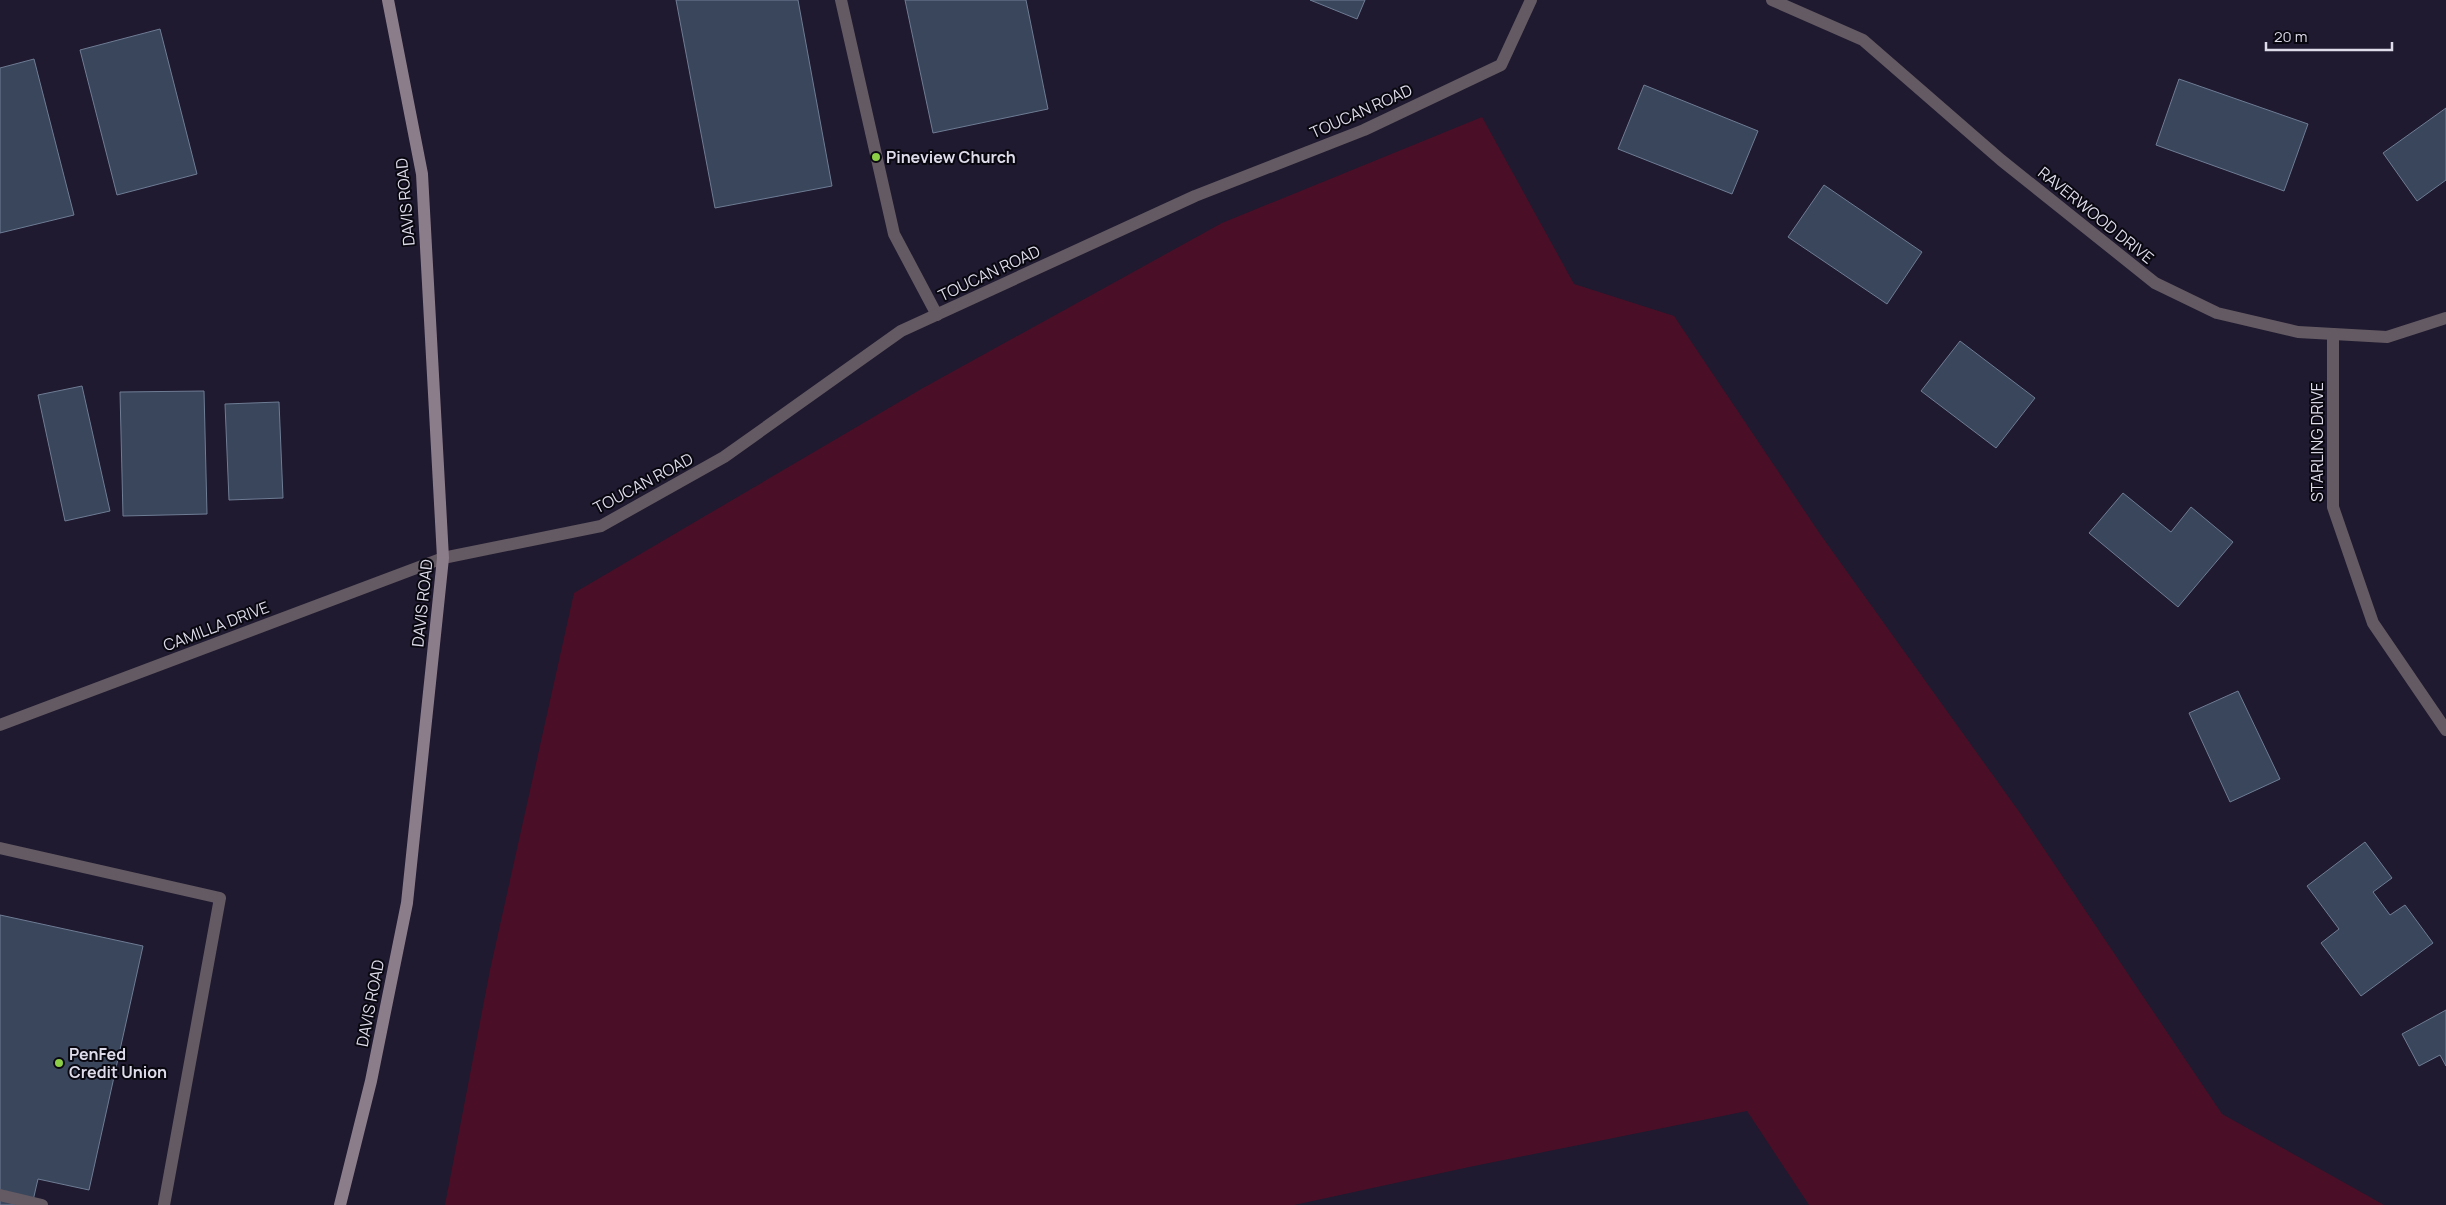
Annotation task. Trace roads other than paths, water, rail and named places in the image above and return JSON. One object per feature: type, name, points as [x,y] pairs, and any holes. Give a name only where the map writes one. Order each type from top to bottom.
[{"type":"main road","name":"DAVIS ROAD","points":[[340,1205],[371,1081],[407,903],[443,558],[422,174],[388,0]]},
{"type":"street","points":[[841,0],[894,234],[937,315]]},
{"type":"street","name":"TOUCAN ROAD","points":[[443,558],[600,526],[724,457],[901,332],[1195,196],[1364,130],[1500,65],[1531,0]]},
{"type":"street","name":"RAVERWOOD DRIVE","points":[[1772,0],[1863,40],[2001,160],[2155,283],[2217,313],[2298,332],[2387,337],[2446,318]]},
{"type":"street","name":"STARLING DRIVE","points":[[2333,334],[2333,507],[2373,623],[2446,730]]},
{"type":"street","name":"CAMILLA DRIVE","points":[[0,725],[443,558]]},
{"type":"street","points":[[0,848],[220,898],[164,1205]]},
{"type":"street","points":[[0,1196],[42,1205]]},
{"type":"place","name":"Pineview Church","points":[[876,157]]},
{"type":"place","name":"PenFed Credit Union","points":[[59,1063]]}]
